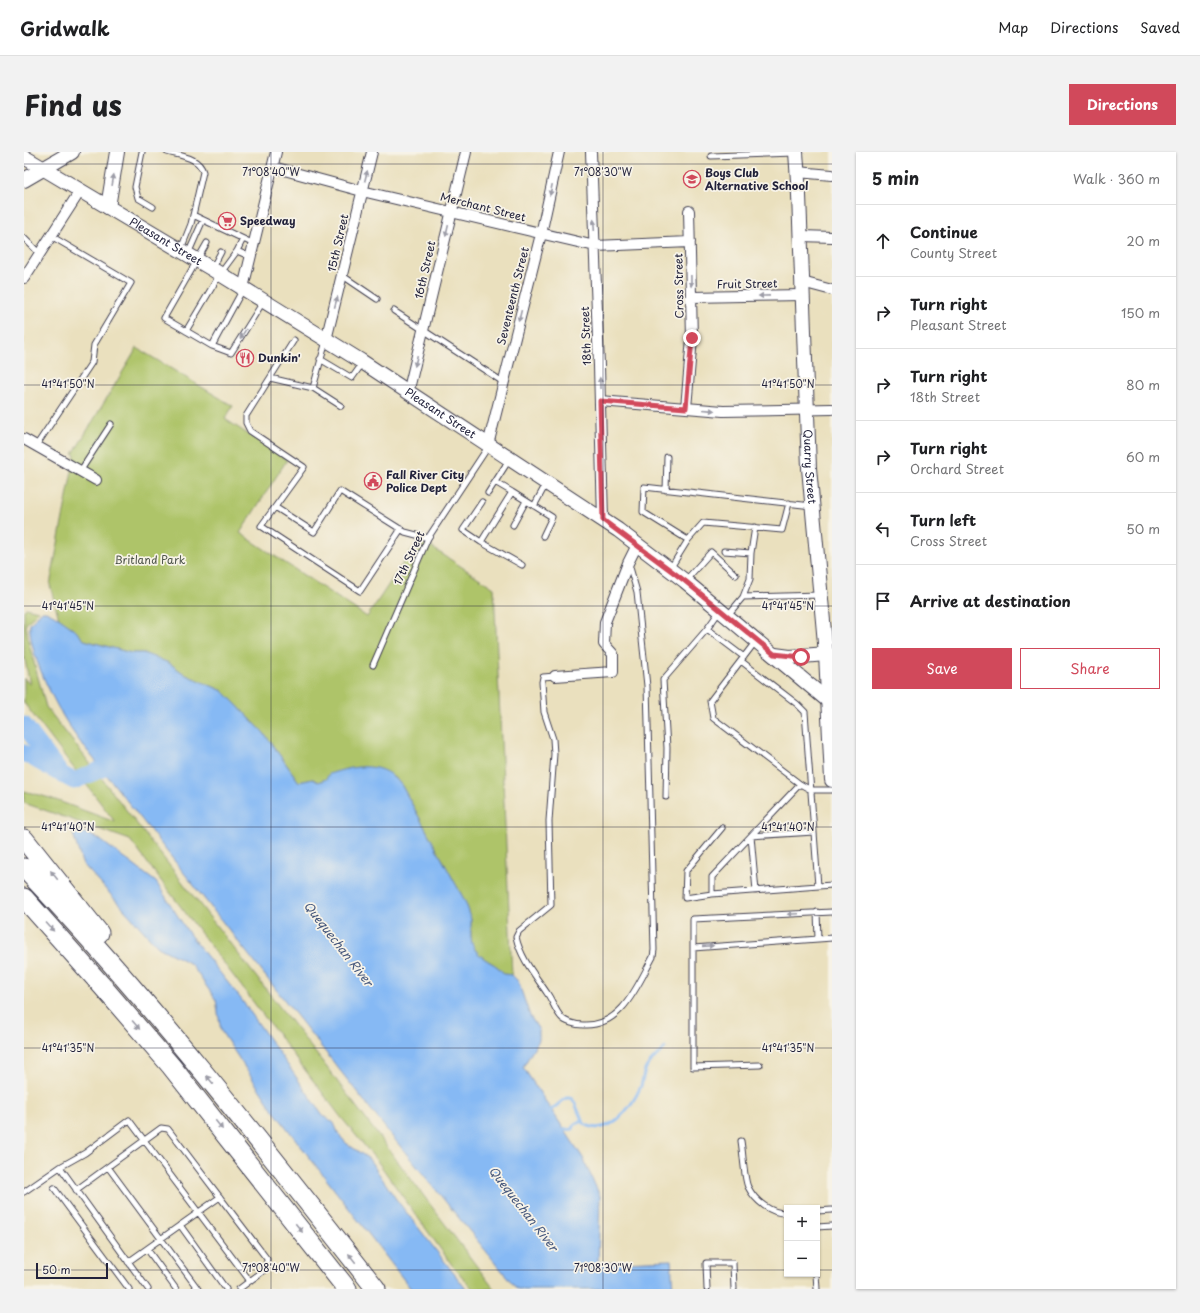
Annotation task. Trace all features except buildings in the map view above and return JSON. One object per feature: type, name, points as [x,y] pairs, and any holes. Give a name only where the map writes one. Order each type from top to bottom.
[{"type":"highway","points":[[24,839],[100,934],[168,1030]]},
{"type":"highway","points":[[24,868],[168,1030],[257,1138],[376,1289]]},
{"type":"highway","points":[[24,898],[175,1071],[347,1289]]},
{"type":"main road","points":[[24,180],[72,152]]},
{"type":"main road","points":[[108,207],[117,152]]},
{"type":"main road","name":"Quarry Street","points":[[796,153],[801,236],[807,409],[813,506],[820,595],[829,655],[832,780]]},
{"type":"main road","name":"Pleasant Street","points":[[26,161],[43,169],[216,271],[363,363],[603,520],[685,581],[830,702]]},
{"type":"main road","points":[[774,654],[801,657],[829,655]]},
{"type":"street","points":[[243,288],[276,152]]},
{"type":"street","name":"15th Street","points":[[326,340],[343,276],[372,152]]},
{"type":"street","name":"16th Street","points":[[408,393],[466,152]]},
{"type":"street","name":"Seventeenth Street","points":[[488,446],[541,234],[559,152]]},
{"type":"street","name":"18th Street","points":[[591,152],[603,520]]},
{"type":"street","name":"Merchant Street","points":[[273,167],[362,191],[452,211],[595,246],[690,242]]},
{"type":"street","points":[[797,172],[832,175]]},
{"type":"street","points":[[24,278],[80,191]]},
{"type":"street","name":"Cross Street","points":[[686,408],[692,338],[689,211]]},
{"type":"street","points":[[801,236],[832,237]]},
{"type":"street","name":"Fruit Street","points":[[692,297],[802,289],[832,290]]},
{"type":"street","points":[[600,401],[723,411],[832,409]]},
{"type":"street","points":[[24,439],[81,470],[96,480]]},
{"type":"street","points":[[555,676],[613,672],[613,654],[604,644],[605,622],[628,563],[638,545]]},
{"type":"lane","points":[[142,152],[135,187],[138,198],[153,207]]},
{"type":"lane","points":[[167,152],[196,161],[202,167],[203,176],[193,216],[188,255]]},
{"type":"lane","points":[[711,156],[796,153]]},
{"type":"lane","points":[[193,216],[203,220],[229,236],[243,239],[254,244]]},
{"type":"lane","points":[[203,220],[164,318],[212,346],[231,353],[264,301]]},
{"type":"lane","points":[[36,446],[92,362],[94,345],[131,284],[51,236]]},
{"type":"lane","points":[[24,238],[40,254]]},
{"type":"lane","points":[[216,271],[237,251],[243,239]]},
{"type":"lane","points":[[188,255],[207,243]]},
{"type":"lane","points":[[237,251],[251,257]]},
{"type":"lane","points":[[186,331],[216,271],[221,252]]},
{"type":"lane","points":[[343,276],[377,299]]},
{"type":"lane","points":[[212,346],[243,288]]},
{"type":"lane","points":[[394,311],[504,382]]},
{"type":"lane","points":[[294,340],[246,416],[246,423],[250,431],[304,467],[261,526],[360,591],[401,529]]},
{"type":"lane","points":[[313,388],[326,340]]},
{"type":"lane","points":[[320,359],[352,378],[363,363]]},
{"type":"lane","points":[[270,378],[313,388],[341,406]]},
{"type":"lane","points":[[81,470],[111,424]]},
{"type":"lane","name":"17th Street","points":[[374,664],[428,538],[488,446]]},
{"type":"lane","points":[[666,490],[667,457]]},
{"type":"lane","points":[[488,494],[509,459]]},
{"type":"lane","points":[[495,482],[552,517],[543,536]]},
{"type":"lane","points":[[534,506],[547,484]]},
{"type":"lane","points":[[688,540],[643,512],[644,487],[813,506]]},
{"type":"lane","points":[[275,507],[314,532],[340,491],[401,529],[428,538]]},
{"type":"lane","points":[[481,542],[512,492]]},
{"type":"lane","points":[[513,525],[526,501]]},
{"type":"lane","points":[[482,502],[463,530],[481,542],[522,564]]},
{"type":"lane","points":[[669,570],[688,540],[703,523],[782,530],[789,503]]},
{"type":"lane","points":[[744,598],[750,579],[751,553],[755,527]]},
{"type":"lane","points":[[724,551],[751,553]]},
{"type":"lane","points":[[685,581],[711,552],[736,575]]},
{"type":"lane","points":[[555,676],[543,677],[542,682],[544,712],[554,739],[549,821],[551,905],[518,931],[516,937],[523,958],[552,1000],[561,1017],[570,1023],[581,1026],[593,1025],[619,1012],[626,1006],[653,957],[654,950],[647,686],[637,592],[628,563]]},
{"type":"lane","points":[[666,798],[667,748],[663,680],[707,629],[724,613],[744,598],[820,595]]},
{"type":"lane","points":[[707,629],[805,712],[818,886]]},
{"type":"lane","points":[[757,641],[710,701],[713,718],[800,784],[811,790],[832,790]]},
{"type":"lane","points":[[712,894],[712,877],[800,784]]},
{"type":"lane","points":[[722,828],[686,871],[685,898],[712,894],[832,885]]},
{"type":"lane","points":[[751,836],[814,832]]},
{"type":"lane","points":[[751,836],[756,891]]},
{"type":"lane","points":[[817,912],[818,939]]},
{"type":"lane","points":[[760,1065],[694,1067],[693,919],[832,912]]},
{"type":"lane","points":[[693,948],[832,938]]},
{"type":"lane","points":[[24,1192],[60,1167],[84,1153],[129,1120],[250,1281]]},
{"type":"lane","points":[[76,1190],[161,1128],[168,1129],[267,1260],[266,1269],[239,1289]]},
{"type":"lane","points":[[741,1141],[748,1187],[766,1208],[780,1214],[784,1213]]},
{"type":"lane","points":[[60,1167],[148,1289]]},
{"type":"lane","points":[[108,1167],[198,1289]]},
{"type":"lane","points":[[54,1188],[129,1289]]},
{"type":"lane","points":[[128,1262],[220,1197]]},
{"type":"lane","points":[[820,1211],[832,1210]]},
{"type":"lane","points":[[180,1225],[226,1289]]},
{"type":"lane","points":[[820,1228],[832,1226]]},
{"type":"lane","points":[[147,1249],[176,1289]]},
{"type":"lane","points":[[707,1289],[706,1263],[733,1263],[734,1289]]},
{"type":"lane","points":[[816,1277],[817,1289]]},
{"type":"green space","name":"Britland Park","points":[[137,348],[233,406],[225,419],[287,460],[240,533],[367,617],[419,539],[494,588],[512,975],[504,974],[498,967],[474,949],[471,938],[471,922],[465,901],[402,786],[394,776],[326,779],[318,782],[313,779],[299,782],[263,732],[223,691],[186,675],[169,663],[143,653],[131,653],[84,640],[74,629],[59,619],[50,585],[75,455],[73,454]]},
{"type":"green space","points":[[26,608],[38,611],[26,624],[29,644],[46,707],[328,1069],[494,1289],[473,1289],[452,1265],[378,1162],[340,1116],[130,840],[24,803],[24,791],[50,798],[115,822],[24,703],[24,678],[30,685],[24,655],[24,610]]},
{"type":"water","points":[[42,611],[46,611],[54,615],[74,629],[84,640],[131,653],[143,653],[169,663],[186,675],[223,691],[263,732],[299,782],[313,779],[318,782],[326,779],[329,774],[349,768],[359,767],[378,768],[395,778],[402,786],[465,901],[471,922],[471,938],[474,949],[498,967],[504,974],[512,975],[518,981],[530,1016],[539,1030],[539,1040],[523,1067],[583,1158],[600,1196],[598,1263],[671,1260],[673,1289],[517,1289],[391,1135],[77,738],[58,708],[49,690],[35,653],[31,637],[30,624]]},
{"type":"water","points":[[71,827],[99,839],[156,882],[190,935],[241,999],[323,1115],[334,1123],[339,1135],[346,1143],[369,1159],[396,1199],[466,1289],[411,1289],[273,1110],[221,1031],[216,1000],[191,964],[158,947],[82,863]]},
{"type":"waterway","name":"Quequechan River","points":[[24,725],[61,774],[74,781],[111,765],[123,770]]},
{"type":"waterway","name":"Quequechan River","points":[[24,753],[57,772]]},
{"type":"waterway","points":[[551,1110],[566,1098],[571,1098],[575,1103],[583,1123],[592,1127],[601,1127],[610,1124],[618,1119],[632,1103],[641,1086],[646,1068],[665,1048]]},
{"type":"waterway","points":[[564,1130],[573,1129],[575,1124],[582,1121]]},
{"type":"place","name":"Boys Club Alternative School","points":[[692,179]]},
{"type":"place","name":"Speedway","points":[[227,221]]},
{"type":"place","name":"Dunkin'","points":[[245,358]]},
{"type":"place","name":"Fall River City Police Dept","points":[[373,481]]},
{"type":"route","points":[[692,338],[686,408],[600,401],[603,520],[685,581],[774,654],[790,657],[801,657]]}]
